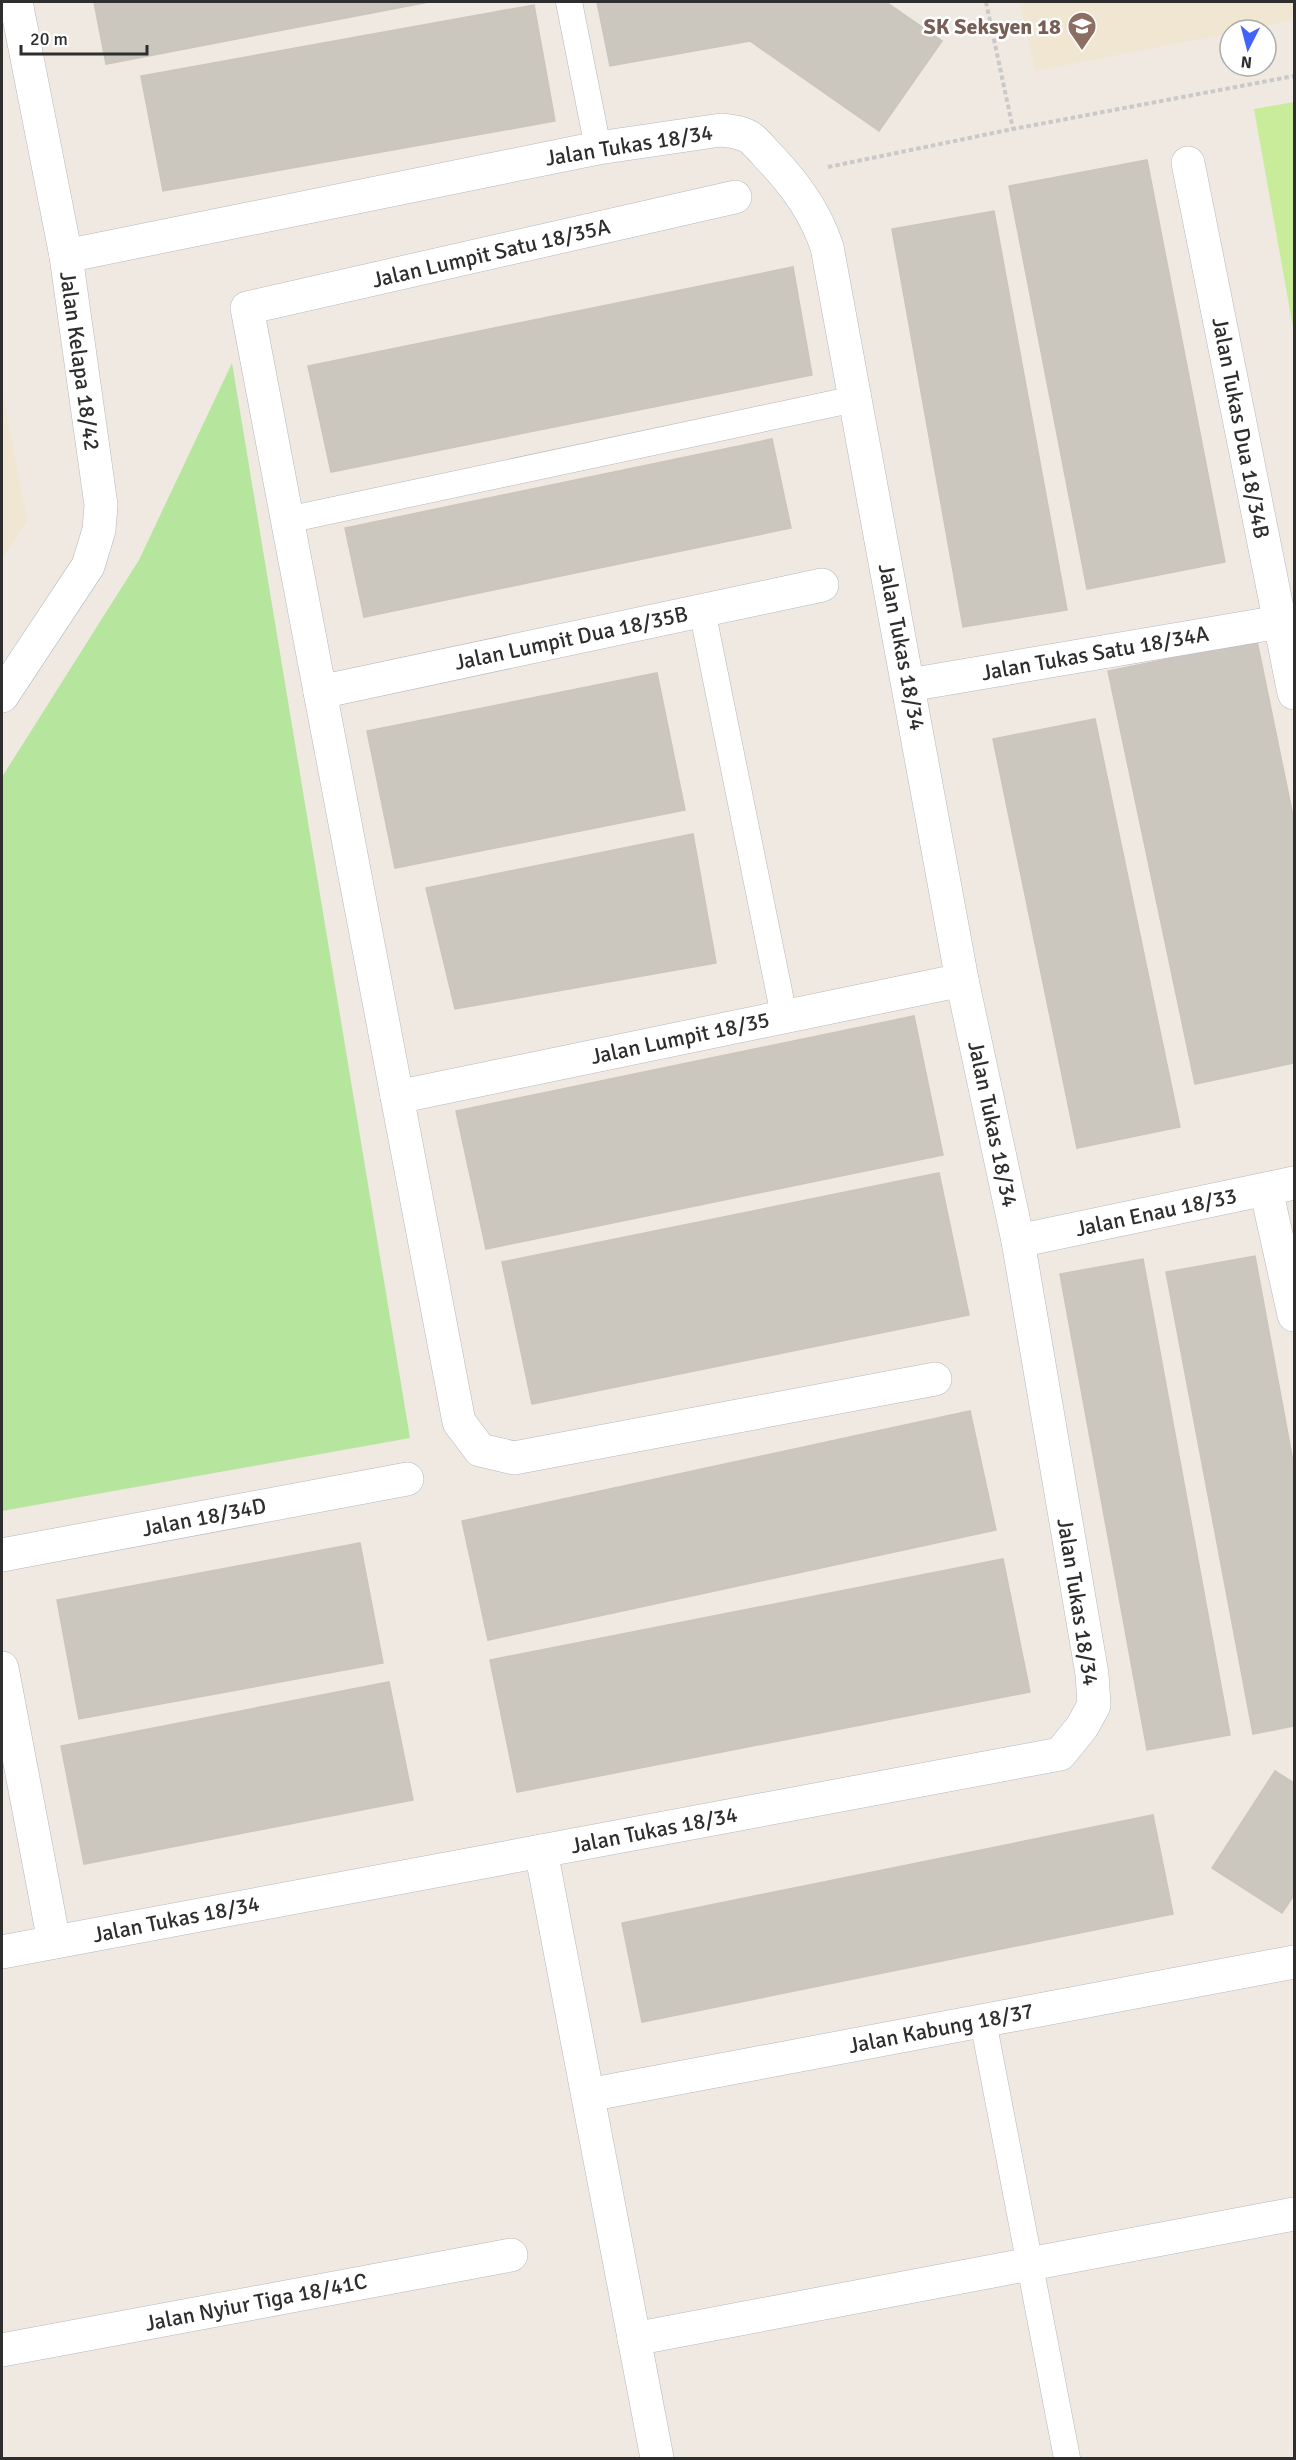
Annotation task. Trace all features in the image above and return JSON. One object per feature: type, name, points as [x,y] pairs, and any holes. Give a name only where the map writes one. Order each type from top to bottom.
[{"type":"street","name":"Jalan Kelapa 18/42","points":[[2,696],[88,566],[99,530],[101,505],[66,256],[16,2]]},
{"type":"street","name":"Jalan Tukas 18/34","points":[[2,1952],[1060,1754],[1082,1727],[1094,1705],[1092,1674],[1018,1240],[963,980],[826,247],[819,223],[807,201],[751,138],[721,130],[598,148],[66,256]]},
{"type":"street","name":"Jalan Tukas Dua 18/34B","points":[[1188,163],[1287,620],[1294,693]]},
{"type":"street","name":"Jalan Lumpit Satu 18/35A","points":[[287,520],[247,308],[735,197]]},
{"type":"street","points":[[287,520],[459,1422],[480,1450],[514,1458],[935,1379]]},
{"type":"street","name":"Jalan Lumpit Dua 18/35B","points":[[320,692],[822,585]]},
{"type":"street","name":"Jalan Tukas Satu 18/34A","points":[[909,685],[1287,620]]},
{"type":"street","name":"Jalan Lumpit 18/35","points":[[397,1097],[963,980]]},
{"type":"street","points":[[1280,1186],[1294,1315]]},
{"type":"street","name":"Jalan Enau 18/33","points":[[1018,1240],[1280,1186]]},
{"type":"street","name":"Jalan 18/34D","points":[[2,1555],[407,1479]]},
{"type":"street","points":[[2,1668],[54,1942]]},
{"type":"street","points":[[541,1851],[657,2458]]},
{"type":"street","name":"Jalan Kabung 18/37","points":[[588,2095],[1294,1962]]},
{"type":"street","points":[[634,2338],[1294,2214]]},
{"type":"street","name":"Jalan Nyiur Tiga 18/41C","points":[[2,2350],[511,2254]]},
{"type":"lane","points":[[569,2],[598,148]]},
{"type":"lane","points":[[287,520],[855,399]]},
{"type":"lane","points":[[702,610],[784,1016]]},
{"type":"lane","points":[[983,2020],[1067,2458]]},
{"type":"path","points":[[986,2],[1013,129]]},
{"type":"path","points":[[786,176],[1013,129],[1294,76]]},
{"type":"shaded area","name":"SK Seksyen 18","points":[[1020,2],[1294,2],[1294,20],[1278,23],[1278,18],[1218,18],[1218,35],[1035,71]]},
{"type":"shaded area","points":[[2,391],[27,520],[2,559]]},
{"type":"green space","points":[[1294,102],[1294,333],[1254,109]]},
{"type":"green space","points":[[232,363],[410,1438],[2,1511],[2,777],[139,560]]},
{"type":"building","points":[[94,2],[429,2],[106,64]]},
{"type":"building","points":[[597,2],[886,2],[942,41],[879,131],[750,41],[610,66]]},
{"type":"building","points":[[534,5],[555,121],[163,191],[141,76]]},
{"type":"building","points":[[1147,160],[1225,562],[1087,589],[1009,186]]},
{"type":"building","points":[[994,211],[1067,610],[963,627],[892,229]]},
{"type":"building","points":[[793,267],[812,375],[331,472],[308,366]]},
{"type":"building","points":[[772,439],[791,528],[364,617],[345,528]]},
{"type":"building","points":[[1257,641],[1294,821],[1294,1063],[1195,1084],[1108,671]]},
{"type":"building","points":[[657,673],[685,810],[395,868],[367,731]]},
{"type":"building","points":[[1095,719],[1180,1127],[1077,1148],[993,739]]},
{"type":"building","points":[[693,834],[716,963],[455,1009],[426,888]]},
{"type":"building","points":[[914,1016],[943,1155],[486,1249],[456,1111]]},
{"type":"building","points":[[939,1173],[969,1315],[532,1404],[502,1262]]},
{"type":"building","points":[[1255,1256],[1294,1467],[1294,1726],[1253,1734],[1166,1272]]},
{"type":"building","points":[[1143,1259],[1230,1735],[1147,1750],[1060,1274]]},
{"type":"building","points":[[970,1411],[996,1530],[488,1640],[462,1521]]},
{"type":"building","points":[[360,1543],[383,1663],[79,1719],[57,1600]]},
{"type":"building","points":[[1003,1559],[1030,1692],[517,1792],[490,1660]]},
{"type":"building","points":[[389,1682],[413,1800],[84,1864],[61,1746]]},
{"type":"building","points":[[1275,1771],[1294,1783],[1294,1895],[1282,1913],[1212,1868]]},
{"type":"building","points":[[1153,1815],[1173,1914],[642,2022],[622,1923]]},
{"type":"place","name":"SK Seksyen 18","points":[[1082,52]]}]
